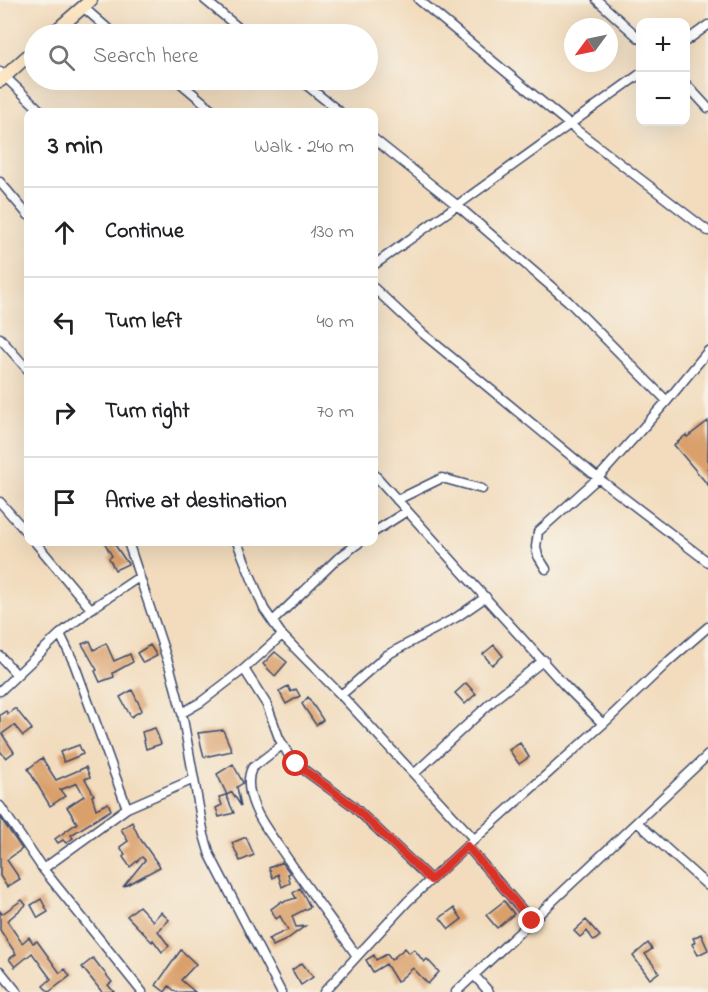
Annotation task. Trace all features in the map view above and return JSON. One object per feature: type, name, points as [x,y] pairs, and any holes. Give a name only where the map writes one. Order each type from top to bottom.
[{"type":"street","points":[[205,0],[234,24]]},
{"type":"street","points":[[419,0],[570,125],[708,231]]},
{"type":"street","points":[[597,0],[636,35]]},
{"type":"street","points":[[63,24],[87,3],[105,24]]},
{"type":"street","points":[[690,38],[708,25]]},
{"type":"street","points":[[24,58],[2,76],[38,108]]},
{"type":"street","points":[[378,262],[636,77]]},
{"type":"street","points":[[690,88],[708,108]]},
{"type":"street","points":[[189,90],[210,108]]},
{"type":"street","points":[[312,90],[335,108]]},
{"type":"street","points":[[378,143],[458,206],[568,301],[667,400]]},
{"type":"street","points":[[0,182],[24,210]]},
{"type":"street","points":[[378,292],[421,332],[598,478],[708,562]]},
{"type":"street","points":[[0,338],[24,365]]},
{"type":"street","points":[[546,569],[538,556],[536,547],[538,532],[598,478],[708,351]]},
{"type":"street","points":[[397,500],[442,478],[482,489]]},
{"type":"street","points":[[378,479],[603,724]]},
{"type":"street","points":[[0,502],[24,529]]},
{"type":"street","points":[[378,529],[406,511]]},
{"type":"street","points":[[38,546],[91,609]]},
{"type":"street","points":[[129,546],[170,668],[182,713],[204,835],[210,855],[281,992]]},
{"type":"street","points":[[239,546],[264,609],[282,635],[415,773],[474,839]]},
{"type":"street","points":[[273,621],[337,559],[355,546]]},
{"type":"street","points":[[0,691],[60,634],[91,609],[139,577]]},
{"type":"street","points":[[341,695],[387,655],[457,617],[486,597]]},
{"type":"street","points":[[324,992],[431,880],[474,839],[708,627]]},
{"type":"street","points":[[60,634],[75,663],[127,808]]},
{"type":"street","points":[[182,713],[201,702],[244,669],[282,635]]},
{"type":"street","points":[[0,656],[17,675]]},
{"type":"street","points":[[415,773],[496,698],[544,660]]},
{"type":"street","points":[[244,669],[267,705],[282,745],[292,761],[352,805],[431,880]]},
{"type":"street","points":[[282,745],[250,772],[251,795],[255,807],[283,852],[357,956]]},
{"type":"street","points":[[456,992],[708,755]]},
{"type":"street","points":[[43,869],[127,808],[194,779]]},
{"type":"street","points":[[0,806],[43,869],[142,992]]},
{"type":"street","points":[[638,822],[708,886]]},
{"type":"street","points":[[467,846],[532,921]]},
{"type":"street","points":[[0,971],[17,992]]},
{"type":"street","points":[[474,975],[489,992]]},
{"type":"building","points":[[708,421],[708,485],[674,445]]},
{"type":"building","points":[[106,546],[116,546],[128,564],[115,570],[109,558],[112,556]]},
{"type":"building","points":[[90,641],[94,650],[106,643],[114,661],[130,654],[133,662],[113,673],[114,677],[100,682],[95,671],[97,670],[82,644]]},
{"type":"building","points":[[150,645],[157,656],[143,663],[137,653]]},
{"type":"building","points":[[494,645],[503,656],[492,665],[483,654]]},
{"type":"building","points":[[275,652],[287,662],[275,676],[263,664]]},
{"type":"building","points":[[466,683],[476,694],[465,704],[455,693]]},
{"type":"building","points":[[288,686],[291,692],[296,689],[300,696],[286,704],[279,691]]},
{"type":"building","points":[[132,690],[142,710],[131,717],[120,697]]},
{"type":"building","points":[[308,697],[323,720],[316,725],[302,704]]},
{"type":"building","points":[[14,709],[32,729],[23,736],[13,726],[2,734],[14,752],[6,758],[0,751],[0,715],[6,711],[8,714]]},
{"type":"building","points":[[155,728],[161,744],[146,749],[142,732]]},
{"type":"building","points":[[223,730],[232,751],[204,757],[198,733]]},
{"type":"building","points":[[520,743],[529,757],[519,764],[509,750]]},
{"type":"building","points":[[79,745],[83,754],[64,762],[60,752]]},
{"type":"building","points":[[42,758],[56,780],[86,767],[90,777],[85,779],[94,795],[92,796],[96,809],[108,803],[111,810],[71,835],[73,838],[66,843],[63,840],[58,843],[55,839],[77,823],[67,807],[84,796],[77,783],[60,790],[65,796],[50,806],[28,769]]},
{"type":"building","points":[[233,764],[243,783],[237,787],[241,806],[232,792],[227,795],[217,774]]},
{"type":"building","points":[[226,795],[234,813],[219,817],[216,808],[222,805],[219,797]]},
{"type":"building","points":[[0,817],[22,849],[7,860],[20,879],[7,887],[0,876]]},
{"type":"building","points":[[132,822],[139,837],[160,867],[123,887],[145,860],[142,857],[130,867],[123,857],[125,854],[120,847],[128,841],[121,829]]},
{"type":"building","points":[[246,837],[254,855],[240,861],[232,843]]},
{"type":"building","points":[[282,862],[290,873],[288,874],[290,883],[282,887],[278,874],[273,878],[269,868]]},
{"type":"building","points":[[300,888],[310,907],[292,916],[296,927],[305,926],[286,940],[273,946],[268,939],[288,930],[280,916],[276,919],[271,909],[282,901],[296,898],[293,893]]},
{"type":"building","points":[[41,899],[48,912],[38,918],[31,905]]},
{"type":"building","points":[[22,900],[26,905],[7,921],[22,943],[29,937],[33,943],[37,941],[60,973],[65,969],[70,976],[49,992],[43,986],[51,979],[32,953],[15,967],[9,959],[16,954],[0,930],[0,911],[2,914]]},
{"type":"building","points":[[504,901],[514,914],[497,928],[486,915]]},
{"type":"building","points":[[139,906],[153,921],[161,912],[169,920],[158,931],[169,946],[162,952],[153,940],[152,942],[127,916]]},
{"type":"building","points":[[454,908],[462,919],[449,929],[440,918]]},
{"type":"building","points":[[586,920],[600,936],[594,941],[587,931],[580,937],[574,931]]},
{"type":"building","points":[[701,934],[708,950],[698,955],[692,944],[695,942],[693,938]]},
{"type":"building","points":[[648,943],[652,949],[645,954],[659,972],[650,979],[633,956]]},
{"type":"building","points":[[405,948],[409,953],[414,949],[424,962],[427,959],[439,972],[428,984],[413,968],[397,982],[386,964],[373,972],[366,960],[374,955],[376,960],[387,954],[391,960]]},
{"type":"building","points":[[181,950],[196,964],[181,980],[195,992],[176,992],[169,986],[165,992],[156,985]]},
{"type":"building","points":[[93,958],[112,982],[108,985],[114,992],[102,992],[82,967]]},
{"type":"building","points":[[302,963],[313,977],[301,985],[292,970]]},
{"type":"route","points":[[296,764],[352,805],[431,880],[467,846],[532,921]]}]
